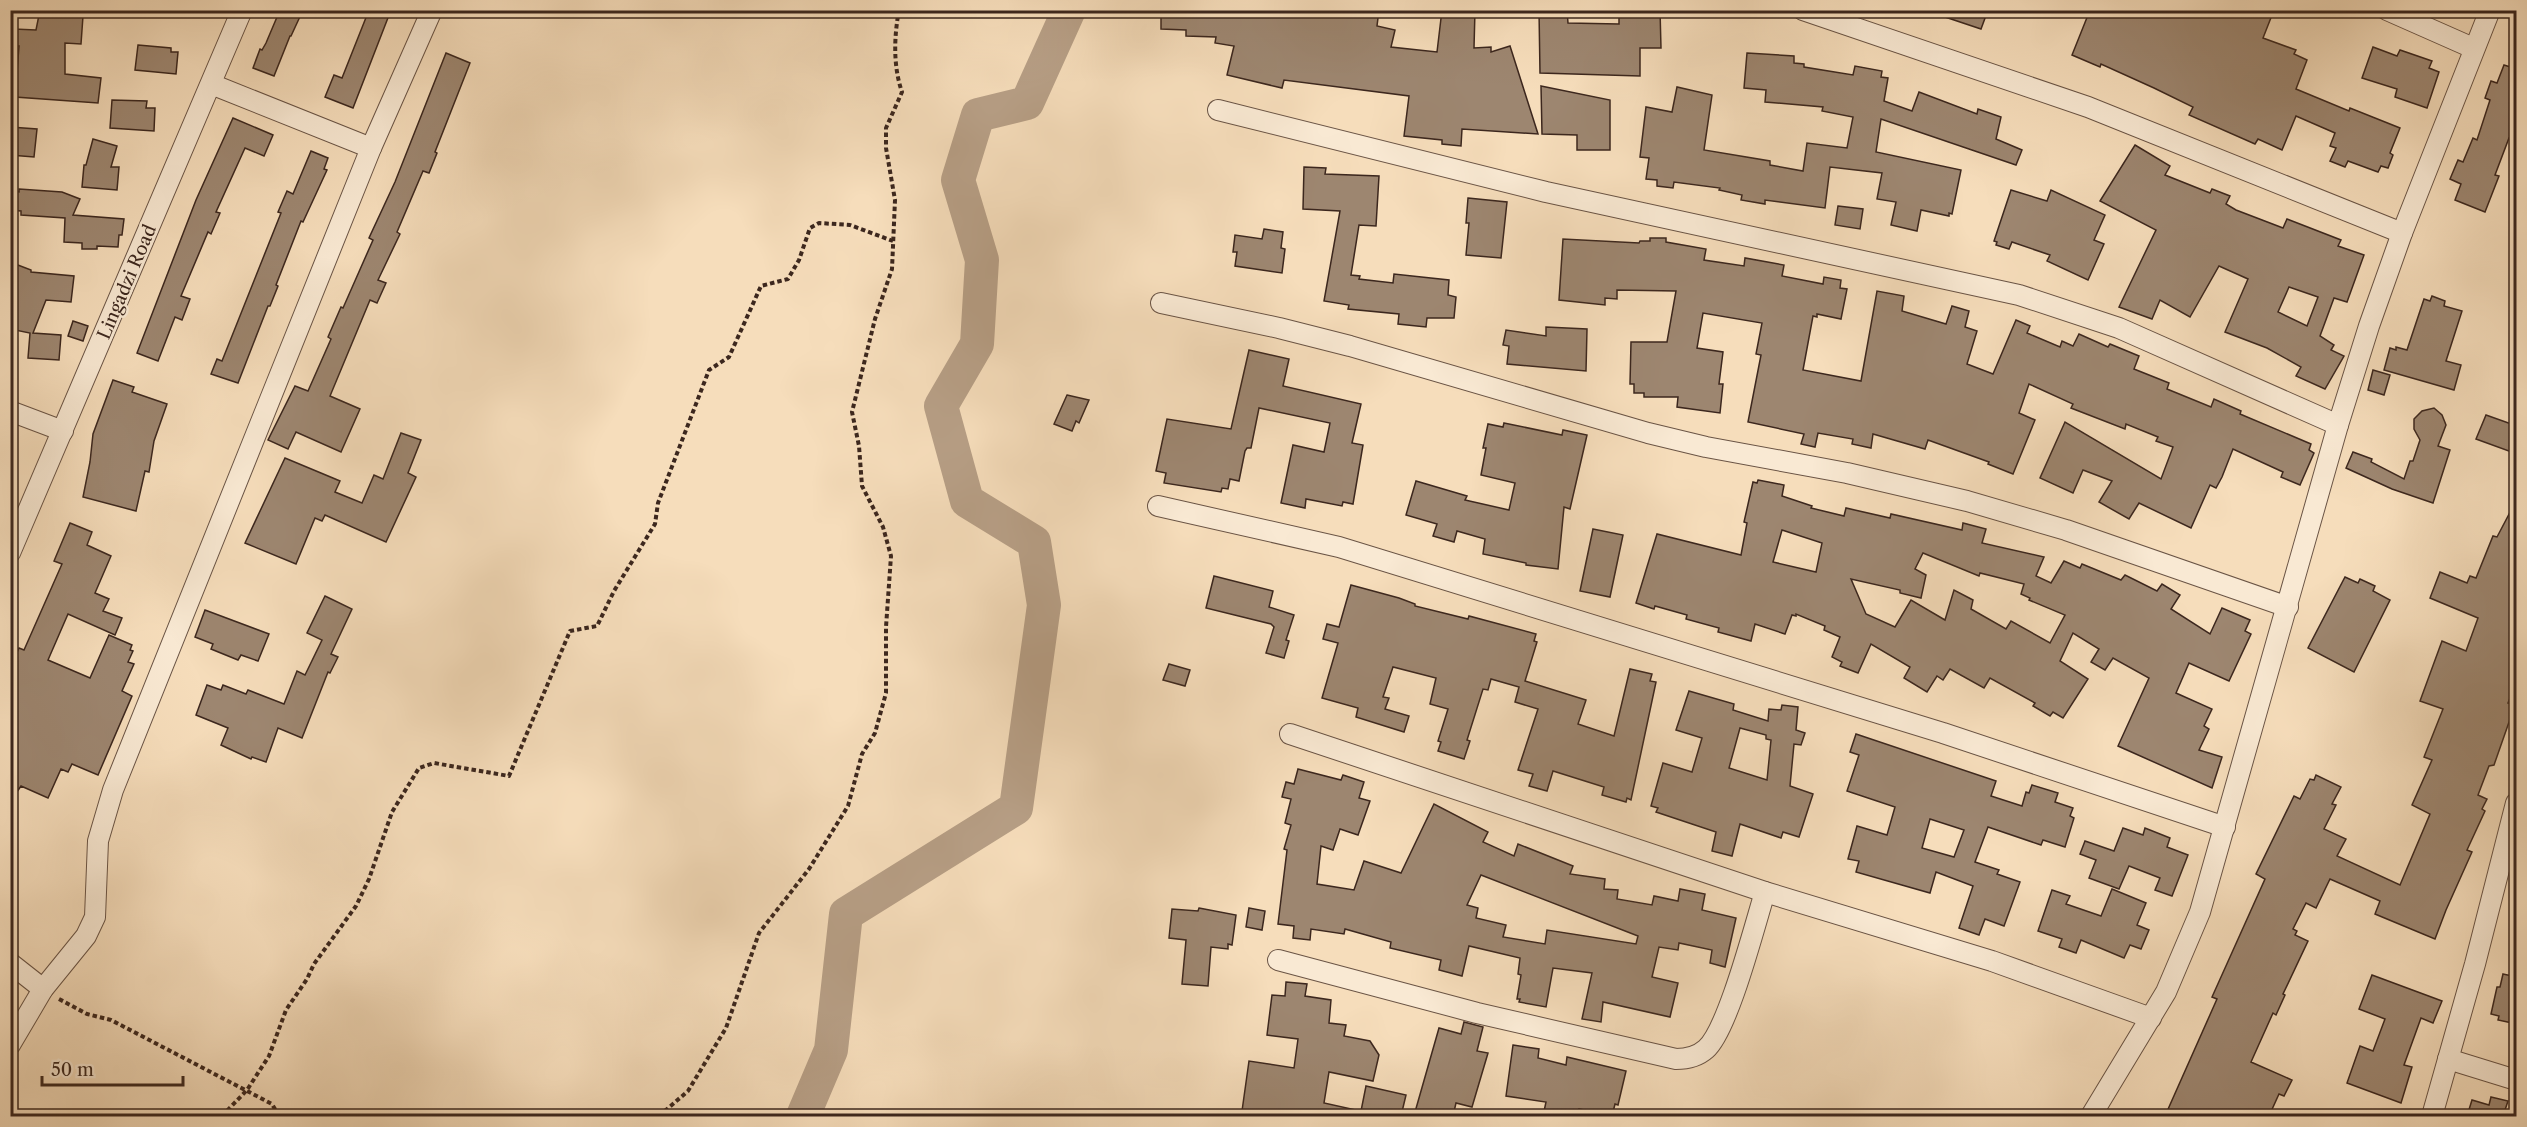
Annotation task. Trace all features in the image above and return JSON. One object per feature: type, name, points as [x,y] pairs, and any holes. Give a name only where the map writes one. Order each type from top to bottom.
[{"type":"street","name":"Lingadzi Road","points":[[10,553],[242,10]]},
{"type":"street","points":[[10,1045],[43,989],[86,936],[95,917],[98,841],[113,790],[370,148],[432,10]]},
{"type":"street","points":[[1803,10],[2088,107],[2402,232]]},
{"type":"street","points":[[2386,10],[2473,48]]},
{"type":"street","points":[[2091,1116],[2151,1018],[2190,940],[2225,827],[2338,424],[2369,326],[2402,232],[2473,48],[2490,10]]},
{"type":"street","points":[[211,84],[370,148]]},
{"type":"street","points":[[1218,110],[1546,192],[2019,295],[2119,328],[2338,424]]},
{"type":"street","points":[[1161,303],[1279,328],[1350,346],[1659,436],[1847,473],[1968,501],[2066,530],[2288,607]]},
{"type":"street","points":[[10,411],[63,431]]},
{"type":"street","points":[[1158,506],[1339,547],[1943,733],[2225,827]]},
{"type":"street","points":[[1290,734],[1765,892],[1992,961],[2151,1018]]},
{"type":"street","points":[[2432,1116],[2510,850],[2517,803]]},
{"type":"street","points":[[1278,960],[1477,1013],[1676,1059],[1688,1059],[1707,1048],[1721,1026],[1736,987],[1765,892]]},
{"type":"street","points":[[10,963],[43,989]]},
{"type":"street","points":[[2448,1059],[2517,1080]]},
{"type":"path","points":[[658,1116],[688,1091],[726,1028],[759,933],[809,869],[848,806],[862,754],[874,733],[886,693],[886,627],[891,556],[884,527],[862,486],[859,446],[852,412],[875,319],[892,269],[895,200],[886,148],[886,128],[902,92],[897,76],[896,31],[899,10]]},
{"type":"path","points":[[222,1116],[247,1090],[269,1056],[286,1010],[307,979],[314,964],[356,906],[369,879],[392,812],[418,768],[434,763],[509,776],[570,631],[597,626],[614,591],[655,524],[658,503],[710,370],[729,357],[761,286],[788,279],[799,260],[810,228],[819,223],[850,225],[893,241]]},
{"type":"path","points":[[43,989],[87,1014],[111,1020],[247,1090],[272,1104],[279,1116]]},
{"type":"building","points":[[40,10],[75,10],[74,16],[83,16],[81,44],[65,43],[65,74],[101,78],[98,103],[15,97],[19,46],[13,46],[14,29],[36,30]]},
{"type":"building","points":[[280,10],[303,10],[274,76],[253,68]]},
{"type":"building","points":[[369,10],[391,10],[353,108],[325,97],[334,75],[342,78]]},
{"type":"building","points":[[1211,10],[1250,16],[1250,13],[1260,14],[1260,10],[1379,10],[1377,26],[1395,30],[1391,47],[1437,52],[1442,10],[1475,10],[1474,48],[1491,47],[1491,52],[1510,46],[1538,134],[1462,129],[1461,146],[1442,144],[1442,140],[1404,136],[1409,96],[1284,80],[1282,88],[1227,75],[1234,46],[1215,43],[1216,37],[1186,36],[1186,30],[1161,29],[1161,11]]},
{"type":"building","points":[[1539,10],[1567,10],[1568,23],[1619,24],[1619,10],[1660,10],[1661,48],[1640,48],[1640,76],[1540,73]]},
{"type":"building","points":[[1934,10],[1988,10],[1981,29],[1933,13]]},
{"type":"building","points":[[2090,10],[2274,10],[2263,38],[2296,50],[2294,54],[2307,60],[2296,89],[2349,111],[2350,108],[2400,128],[2390,153],[2393,155],[2388,168],[2381,166],[2378,172],[2348,161],[2345,167],[2330,161],[2336,148],[2330,146],[2335,133],[2296,116],[2282,150],[2258,139],[2255,144],[2189,115],[2193,107],[2154,88],[2101,64],[2100,67],[2072,55]]},
{"type":"building","points":[[138,45],[171,48],[171,52],[178,52],[176,74],[135,70]]},
{"type":"building","points":[[2373,47],[2397,56],[2400,50],[2432,61],[2429,68],[2439,72],[2427,108],[2395,97],[2397,89],[2362,78]]},
{"type":"building","points":[[446,53],[470,63],[429,173],[423,171],[397,232],[400,234],[378,280],[386,283],[377,303],[370,300],[330,396],[360,409],[341,452],[296,432],[288,449],[268,440],[295,386],[308,391],[331,339],[328,337],[373,240],[369,238],[395,182]]},
{"type":"building","points":[[1747,53],[1794,56],[1794,63],[1804,64],[1804,67],[1853,75],[1855,66],[1882,71],[1881,77],[1888,78],[1884,101],[1912,111],[1919,92],[1977,114],[1978,109],[2001,117],[1996,139],[2022,150],[2016,165],[1881,119],[1876,152],[1961,170],[1952,214],[1949,213],[1949,216],[1921,210],[1917,231],[1891,225],[1896,202],[1877,199],[1882,173],[1830,167],[1825,208],[1765,200],[1765,204],[1741,200],[1742,195],[1719,190],[1720,188],[1674,182],[1673,188],[1657,186],[1657,180],[1646,179],[1649,158],[1640,157],[1646,107],[1672,112],[1677,87],[1712,95],[1704,150],[1770,161],[1770,165],[1803,171],[1807,143],[1847,148],[1853,117],[1822,111],[1823,107],[1765,102],[1766,90],[1744,88]]},
{"type":"building","points":[[2504,65],[2517,69],[2517,140],[2509,138],[2495,175],[2499,176],[2485,212],[2455,200],[2461,184],[2450,179],[2458,160],[2463,162],[2473,138],[2477,140],[2490,100],[2485,98],[2491,81],[2497,83]]},
{"type":"building","points":[[1541,86],[1610,100],[1610,150],[1577,150],[1577,135],[1542,134]]},
{"type":"building","points":[[112,100],[147,101],[146,108],[155,108],[154,131],[110,128]]},
{"type":"building","points":[[233,118],[273,135],[264,156],[245,148],[216,212],[220,213],[211,234],[208,232],[181,296],[190,299],[182,320],[175,317],[158,361],[137,353],[196,200]]},
{"type":"building","points":[[10,127],[37,129],[34,157],[10,155]]},
{"type":"building","points":[[93,139],[117,146],[111,167],[119,167],[117,190],[82,187],[84,165],[86,165]]},
{"type":"building","points":[[2135,145],[2170,166],[2165,175],[2210,193],[2212,189],[2230,196],[2226,204],[2236,210],[2283,228],[2287,219],[2341,240],[2338,246],[2364,255],[2347,302],[2334,298],[2320,336],[2334,345],[2331,350],[2344,356],[2325,389],[2296,376],[2301,367],[2267,348],[2225,332],[2248,279],[2219,266],[2190,317],[2160,300],[2152,319],[2119,307],[2156,230],[2100,201]],"holes":[[[2289,287],[2318,297],[2307,326],[2278,312]]]},
{"type":"building","points":[[311,151],[328,158],[324,169],[327,170],[303,222],[301,221],[276,285],[278,286],[238,383],[211,374],[217,359],[222,361],[281,213],[278,212],[287,191],[293,194]]},
{"type":"building","points":[[1304,167],[1326,168],[1325,174],[1379,176],[1376,226],[1359,225],[1351,275],[1360,276],[1359,279],[1393,283],[1394,274],[1449,280],[1448,295],[1456,297],[1454,318],[1427,318],[1426,327],[1398,324],[1399,314],[1348,309],[1349,305],[1324,301],[1340,211],[1303,209]]},
{"type":"building","points":[[19,189],[62,192],[80,199],[73,215],[124,219],[118,247],[97,246],[97,249],[82,249],[82,243],[64,242],[65,218],[21,215],[21,211],[10,210],[12,191],[19,192]]},
{"type":"building","points":[[2011,190],[2047,201],[2051,190],[2105,215],[2094,240],[2104,244],[2088,280],[2047,261],[2050,255],[2012,242],[2009,249],[1996,245],[1997,242],[1994,241]]},
{"type":"building","points":[[1468,198],[1507,202],[1501,258],[1466,255],[1469,223],[1466,223]]},
{"type":"building","points":[[1838,206],[1863,209],[1860,229],[1835,225]]},
{"type":"building","points":[[1264,229],[1283,232],[1281,248],[1285,249],[1282,273],[1235,266],[1237,252],[1233,252],[1235,235],[1262,239]]},
{"type":"building","points":[[1650,238],[1666,238],[1666,242],[1706,249],[1704,260],[1744,266],[1745,258],[1784,265],[1782,276],[1823,284],[1824,277],[1841,280],[1840,288],[1847,289],[1841,319],[1817,314],[1817,317],[1813,316],[1803,370],[1861,381],[1877,291],[1904,296],[1902,311],[1946,324],[1952,306],[1969,311],[1965,327],[1977,331],[1967,364],[1993,374],[2016,320],[2030,326],[2027,333],[2060,347],[2062,341],[2073,346],[2079,334],[2108,347],[2110,344],[2139,356],[2134,369],[2169,383],[2167,389],[2211,407],[2214,399],[2241,411],[2240,414],[2311,444],[2309,450],[2314,453],[2300,485],[2281,477],[2283,472],[2233,449],[2222,477],[2216,488],[2210,485],[2191,528],[2139,503],[2129,519],[2099,502],[2112,481],[2083,470],[2073,493],[2040,478],[2065,422],[2161,479],[2173,447],[2156,441],[2158,437],[2126,424],[2125,429],[2071,408],[2073,404],[2029,384],[2019,413],[2035,420],[2013,474],[1988,464],[1989,462],[1928,440],[1925,449],[1873,434],[1871,448],[1852,444],[1853,439],[1818,433],[1815,447],[1801,444],[1804,434],[1748,422],[1761,355],[1756,354],[1762,323],[1703,313],[1697,348],[1723,352],[1719,384],[1723,384],[1720,413],[1677,407],[1678,397],[1644,397],[1644,393],[1634,393],[1634,384],[1630,384],[1631,342],[1667,342],[1676,291],[1617,290],[1617,299],[1605,298],[1605,305],[1559,300],[1563,239],[1639,243],[1650,241]]},
{"type":"building","points":[[10,262],[31,270],[31,272],[74,276],[71,302],[46,300],[33,333],[61,335],[59,360],[28,358],[30,333],[10,329]]},
{"type":"building","points":[[2432,296],[2445,301],[2444,306],[2462,311],[2446,361],[2461,365],[2454,390],[2384,370],[2390,348],[2407,350],[2424,299],[2430,301]]},
{"type":"building","points":[[73,321],[88,326],[83,341],[68,336]]},
{"type":"building","points":[[1546,327],[1587,329],[1586,371],[1507,364],[1509,346],[1503,345],[1506,330],[1546,336]]},
{"type":"building","points":[[1249,350],[1289,359],[1283,386],[1361,404],[1352,443],[1363,445],[1353,504],[1343,502],[1342,506],[1306,499],[1305,508],[1281,503],[1293,445],[1324,452],[1330,423],[1259,408],[1251,448],[1245,451],[1239,481],[1230,479],[1228,489],[1222,488],[1221,492],[1164,483],[1166,473],[1156,471],[1167,419],[1231,429]]},
{"type":"building","points":[[2373,370],[2390,375],[2384,395],[2368,390]]},
{"type":"building","points":[[113,380],[134,387],[132,392],[167,404],[154,441],[149,472],[145,471],[136,511],[83,497],[93,434]]},
{"type":"building","points":[[1067,395],[1089,400],[1079,423],[1076,421],[1072,431],[1054,424]]},
{"type":"building","points":[[2434,408],[2442,415],[2446,425],[2438,446],[2450,450],[2433,503],[2392,489],[2346,468],[2353,452],[2372,459],[2371,462],[2404,479],[2420,440],[2414,429],[2414,419],[2422,411]]},
{"type":"building","points":[[2486,415],[2517,426],[2517,454],[2476,439]]},
{"type":"building","points":[[1504,423],[1562,435],[1563,430],[1587,435],[1570,509],[1564,507],[1558,569],[1526,565],[1526,563],[1483,554],[1485,539],[1457,531],[1454,542],[1433,536],[1437,524],[1406,515],[1416,481],[1467,496],[1465,500],[1509,510],[1515,483],[1481,475],[1488,424],[1503,427]]},
{"type":"building","points":[[401,433],[421,440],[408,473],[416,477],[386,542],[325,515],[322,521],[315,518],[296,564],[245,543],[285,458],[340,481],[335,492],[362,503],[374,475],[383,479]]},
{"type":"building","points":[[1758,480],[1784,485],[1782,496],[1812,506],[1811,508],[1844,516],[1846,508],[1890,518],[1891,514],[1962,530],[1963,523],[1986,529],[1982,543],[2044,557],[2036,576],[2051,583],[2064,561],[2080,568],[2082,564],[2121,580],[2125,575],[2157,591],[2162,584],[2180,595],[2171,609],[2210,634],[2222,608],[2250,620],[2245,631],[2251,634],[2229,681],[2189,663],[2176,693],[2212,709],[2204,726],[2209,729],[2199,750],[2222,757],[2212,788],[2118,746],[2149,678],[2113,658],[2105,670],[2091,662],[2099,649],[2073,633],[2060,661],[2088,679],[2063,718],[2053,712],[2050,716],[2033,706],[2035,703],[1990,678],[1984,688],[1950,669],[1943,680],[1937,676],[1927,692],[1904,678],[1910,667],[1871,644],[1858,673],[1840,666],[1842,662],[1832,657],[1840,637],[1824,630],[1825,626],[1796,614],[1796,616],[1792,615],[1785,634],[1755,624],[1751,641],[1718,632],[1719,628],[1686,619],[1687,615],[1636,603],[1657,534],[1741,555],[1747,523],[1744,522],[1753,482],[1757,483]],"holes":[[[1782,530],[1822,543],[1816,572],[1773,562]],[[1923,553],[1979,576],[1980,573],[2024,584],[2021,594],[2030,598],[2029,600],[2065,615],[2050,643],[2011,621],[2006,629],[1971,609],[1973,600],[1954,590],[1945,620],[1911,600],[1895,627],[1866,614],[1851,579],[1900,590],[1900,593],[1921,598],[1926,575],[1915,569]]]},
{"type":"building","points":[[2517,499],[2517,628],[2511,642],[2517,645],[2517,681],[2508,703],[2515,705],[2494,765],[2489,766],[2478,795],[2487,799],[2482,809],[2485,811],[2467,850],[2472,852],[2435,939],[2375,914],[2380,901],[2330,879],[2316,908],[2306,903],[2293,929],[2297,931],[2295,935],[2308,941],[2283,994],[2285,995],[2276,1015],[2273,1013],[2251,1062],[2292,1080],[2284,1096],[2279,1094],[2269,1116],[2165,1116],[2217,999],[2212,997],[2265,879],[2256,874],[2294,796],[2300,799],[2310,779],[2314,780],[2316,775],[2341,787],[2332,804],[2336,805],[2324,829],[2346,839],[2337,856],[2400,885],[2430,814],[2412,805],[2432,760],[2424,757],[2443,709],[2420,701],[2442,641],[2466,651],[2478,618],[2430,598],[2440,572],[2467,583],[2470,576],[2476,578],[2493,536],[2497,537]]},
{"type":"building","points":[[70,523],[92,532],[87,545],[111,556],[95,593],[109,599],[103,611],[122,618],[115,635],[68,614],[48,660],[90,678],[109,635],[132,645],[130,650],[133,651],[128,662],[134,664],[122,691],[132,696],[98,775],[72,764],[68,772],[61,769],[48,798],[21,786],[10,802],[10,668],[19,648],[24,650],[62,564],[54,561]]},
{"type":"building","points":[[1593,529],[1623,535],[1610,597],[1580,591]]},
{"type":"building","points":[[1214,576],[1273,591],[1269,607],[1294,615],[1286,640],[1289,641],[1284,658],[1266,653],[1274,627],[1271,624],[1206,608]]},
{"type":"building","points":[[2345,577],[2358,583],[2360,579],[2375,586],[2373,591],[2390,600],[2354,672],[2308,648]]},
{"type":"building","points":[[1351,585],[1399,598],[1415,606],[1468,619],[1469,616],[1536,634],[1534,641],[1537,642],[1525,681],[1586,700],[1578,724],[1614,736],[1630,669],[1652,674],[1650,681],[1656,682],[1631,800],[1627,798],[1626,802],[1602,795],[1604,787],[1553,771],[1547,791],[1529,786],[1533,774],[1518,770],[1538,709],[1515,702],[1519,687],[1491,679],[1488,690],[1483,689],[1467,740],[1470,741],[1464,759],[1438,751],[1441,742],[1438,741],[1448,709],[1430,704],[1436,678],[1393,667],[1383,697],[1389,698],[1385,709],[1409,716],[1404,732],[1356,717],[1358,708],[1322,698],[1338,643],[1323,639],[1327,624],[1339,627]]},
{"type":"building","points":[[325,596],[352,609],[331,654],[338,657],[330,673],[328,672],[302,738],[278,728],[266,762],[252,757],[251,759],[221,745],[228,728],[196,715],[207,685],[221,690],[223,685],[246,694],[248,690],[284,704],[297,671],[305,675],[322,640],[307,633]]},
{"type":"building","points":[[205,610],[269,634],[258,661],[241,655],[238,660],[211,649],[213,644],[195,637]]},
{"type":"building","points":[[1169,664],[1190,670],[1185,686],[1163,680]]},
{"type":"building","points":[[1689,691],[1734,704],[1733,710],[1768,721],[1769,709],[1781,710],[1782,705],[1798,707],[1796,730],[1805,733],[1801,745],[1794,744],[1790,786],[1813,794],[1799,837],[1783,832],[1781,838],[1740,824],[1732,856],[1712,851],[1716,832],[1656,812],[1658,808],[1651,806],[1663,763],[1692,772],[1702,738],[1676,730]],"holes":[[[1740,728],[1766,735],[1766,739],[1771,740],[1767,780],[1729,768]]]},
{"type":"building","points":[[1856,734],[1996,781],[1991,796],[2022,806],[2026,792],[2029,793],[2032,785],[2058,793],[2055,802],[2073,808],[2070,816],[2074,818],[2065,847],[2043,840],[2041,845],[1988,827],[1975,862],[1999,870],[1997,874],[2020,882],[2004,926],[1985,919],[1979,935],[1959,928],[1973,886],[1936,872],[1930,893],[1856,872],[1859,861],[1848,859],[1857,826],[1887,835],[1895,807],[1847,791],[1859,755],[1850,752]],"holes":[[[1930,819],[1964,830],[1954,857],[1922,848]]]},
{"type":"building","points":[[1298,769],[1341,780],[1343,775],[1364,782],[1359,798],[1370,801],[1358,835],[1340,829],[1333,850],[1321,846],[1317,884],[1354,890],[1364,861],[1401,873],[1434,804],[1488,832],[1483,842],[1514,856],[1518,844],[1573,866],[1570,874],[1605,879],[1604,889],[1618,890],[1617,899],[1652,905],[1654,896],[1678,901],[1680,889],[1705,894],[1702,910],[1736,918],[1725,967],[1710,963],[1712,950],[1679,943],[1678,950],[1659,947],[1652,977],[1678,983],[1670,1017],[1603,1002],[1601,1022],[1582,1019],[1592,973],[1553,968],[1546,1007],[1519,1002],[1520,999],[1517,999],[1521,975],[1518,974],[1520,958],[1469,946],[1462,976],[1439,970],[1441,960],[1390,948],[1391,942],[1345,929],[1344,934],[1311,929],[1310,940],[1293,938],[1294,926],[1278,924],[1287,850],[1284,849],[1291,825],[1285,823],[1291,799],[1282,797],[1286,782],[1294,784]],"holes":[[[1481,875],[1638,936],[1636,944],[1547,930],[1545,944],[1503,937],[1506,925],[1476,918],[1478,908],[1467,905]]]},
{"type":"building","points":[[2123,828],[2143,835],[2145,828],[2170,838],[2167,847],[2188,855],[2172,896],[2155,890],[2160,878],[2129,866],[2119,889],[2089,878],[2096,860],[2080,854],[2085,841],[2114,851]]},
{"type":"building","points":[[2112,889],[2146,903],[2137,925],[2149,930],[2141,949],[2130,945],[2124,958],[2081,940],[2076,953],[2059,947],[2062,939],[2038,931],[2052,890],[2070,896],[2066,904],[2101,916]]},
{"type":"building","points":[[1199,908],[1236,915],[1232,945],[1228,944],[1228,949],[1211,947],[1208,986],[1182,984],[1186,940],[1169,938],[1172,909],[1198,911]]},
{"type":"building","points":[[1249,908],[1265,911],[1262,930],[1246,927]]},
{"type":"building","points":[[2503,974],[2517,977],[2517,1024],[2498,1020],[2499,1016],[2491,1014],[2497,987],[2500,987]]},
{"type":"building","points":[[2372,975],[2442,1001],[2433,1023],[2421,1018],[2404,1065],[2412,1067],[2401,1103],[2347,1083],[2360,1046],[2373,1051],[2385,1019],[2359,1009]]},
{"type":"building","points":[[1286,982],[1307,984],[1305,996],[1331,1000],[1329,1023],[1346,1025],[1344,1036],[1370,1041],[1379,1055],[1373,1081],[1329,1072],[1324,1103],[1356,1110],[1355,1116],[1255,1116],[1256,1112],[1242,1111],[1249,1061],[1294,1068],[1298,1039],[1267,1035],[1272,995],[1285,996]]},
{"type":"building","points":[[1464,1022],[1483,1027],[1477,1051],[1488,1053],[1472,1107],[1456,1103],[1453,1116],[1433,1116],[1415,1112],[1439,1028],[1461,1034]]},
{"type":"building","points":[[1513,1045],[1539,1049],[1538,1058],[1566,1065],[1567,1057],[1626,1071],[1618,1105],[1615,1104],[1612,1116],[1579,1109],[1578,1116],[1543,1116],[1546,1102],[1506,1096]]},
{"type":"building","points":[[1366,1086],[1406,1095],[1401,1116],[1360,1116]]},
{"type":"building","points":[[2491,1097],[2508,1101],[2505,1110],[2514,1112],[2513,1116],[2467,1116],[2472,1100],[2489,1105]]},
{"type":"waterway","points":[[803,1116],[831,1050],[846,914],[1016,808],[1044,605],[1034,542],[967,501],[941,406],[977,344],[982,260],[958,180],[978,115],[1027,103],[1069,10]]}]
